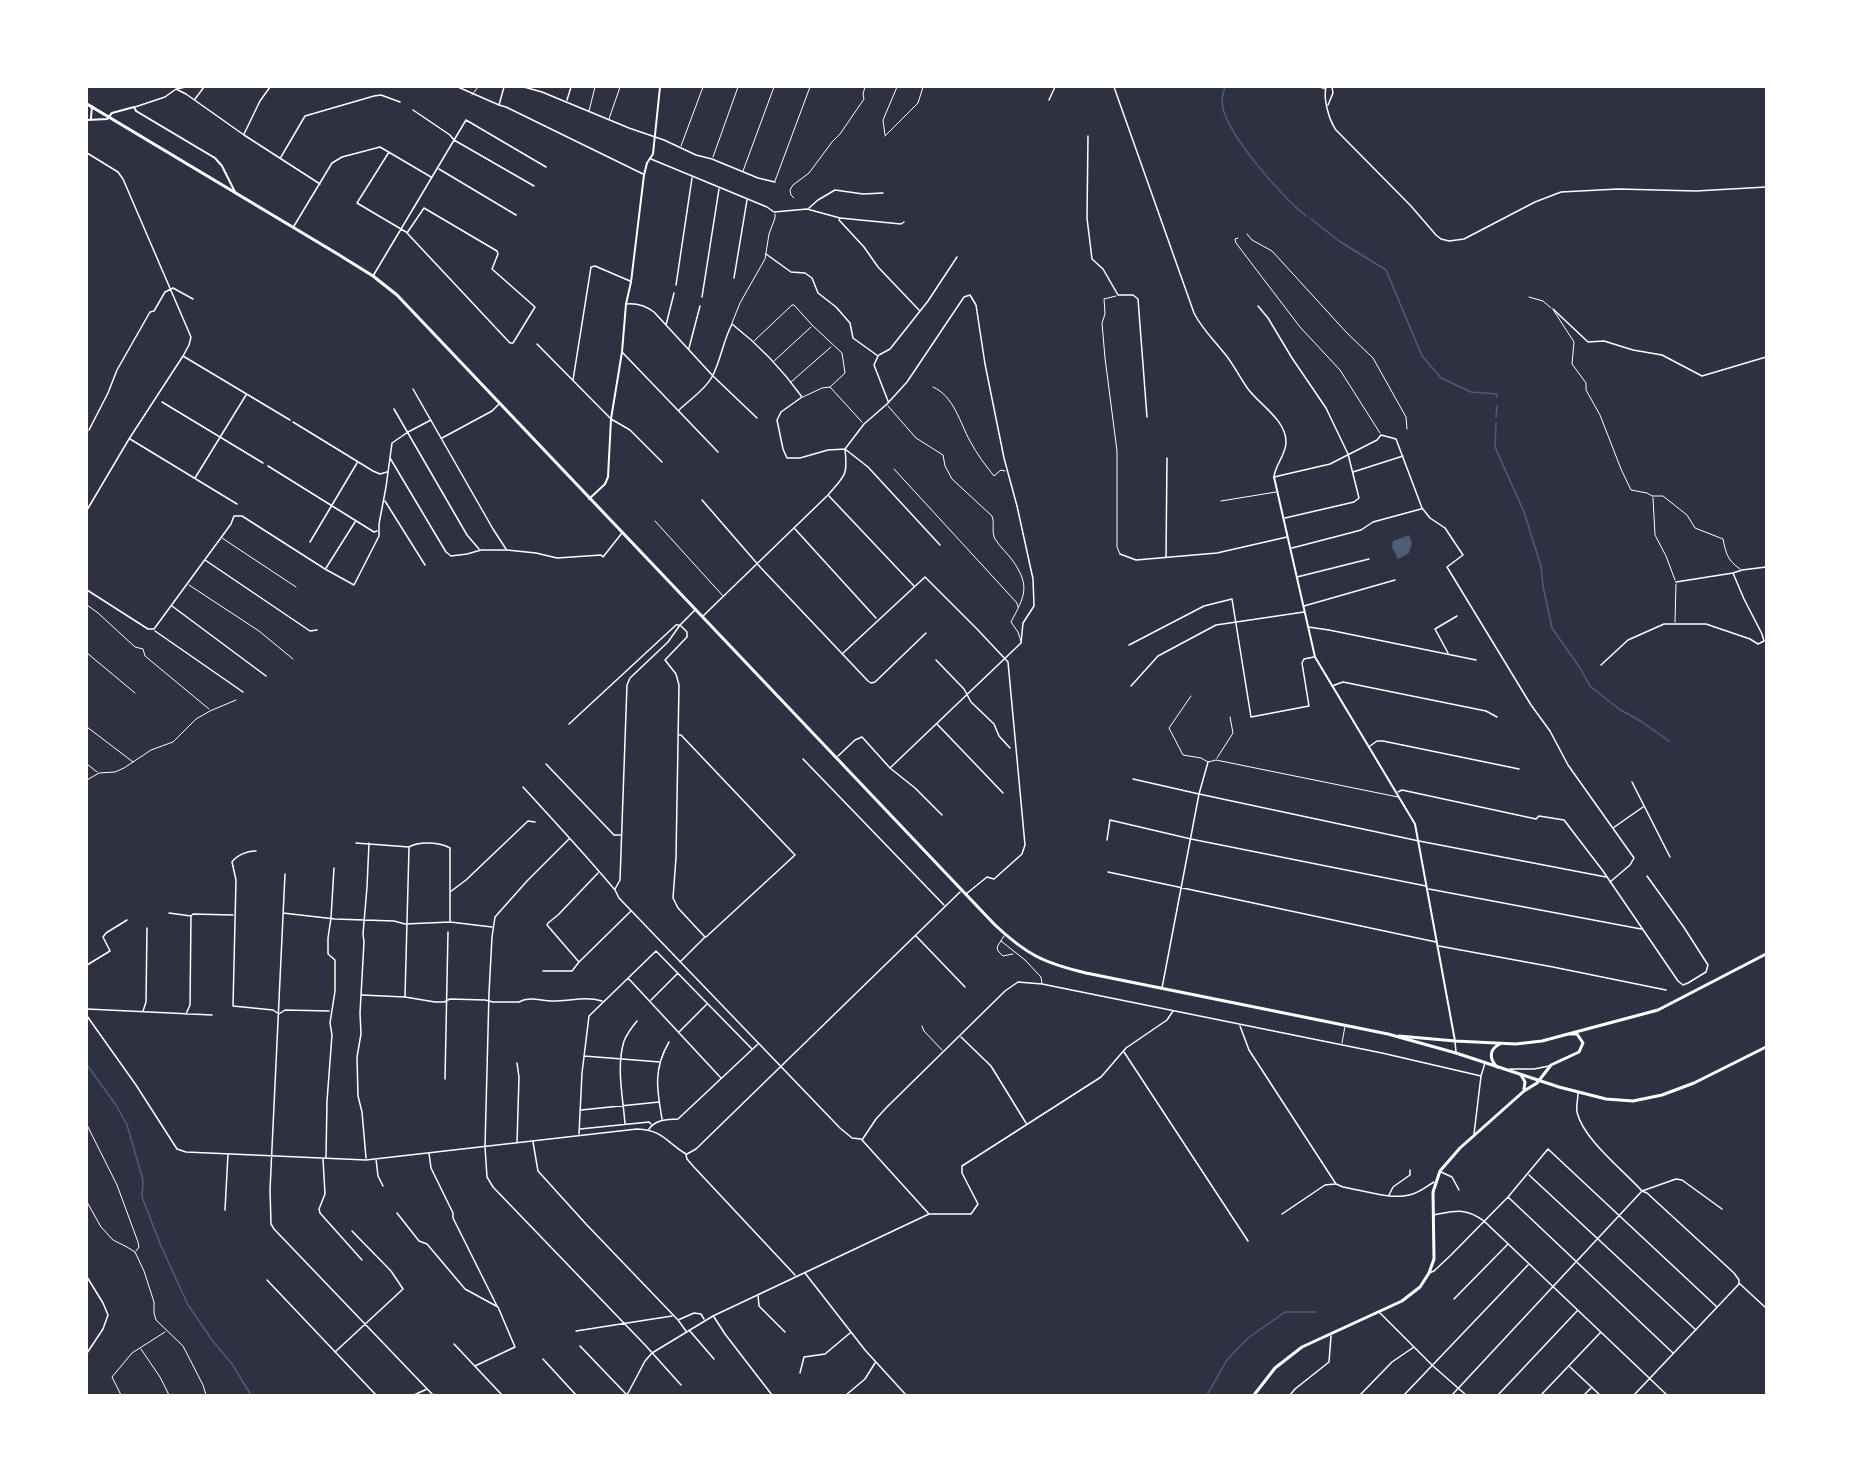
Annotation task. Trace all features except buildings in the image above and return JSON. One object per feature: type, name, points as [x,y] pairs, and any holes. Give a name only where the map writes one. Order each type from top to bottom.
[{"type":"main road","points":[[87,104],[294,227],[373,276],[397,295],[1005,935],[1025,951],[1055,965],[1086,973],[1388,1035],[1456,1053],[1539,1081],[1606,1100],[1650,1099],[1694,1083],[1766,1047]]},
{"type":"main road","points":[[1388,1035],[1455,1041],[1529,1043],[1658,1010],[1766,954]]},
{"type":"main road","points":[[1254,1395],[1267,1377],[1287,1357],[1302,1347],[1412,1295],[1420,1287],[1429,1273],[1434,1254],[1432,1192],[1440,1171],[1452,1155],[1474,1135],[1524,1091],[1539,1081],[1551,1065],[1582,1048],[1583,1043],[1579,1036],[1568,1034]]},
{"type":"main road","points":[[1498,1067],[1492,1061],[1491,1053],[1494,1047],[1502,1043]]},
{"type":"main road","points":[[1521,1075],[1525,1082],[1524,1091]]},
{"type":"street","points":[[92,106],[89,119],[106,118],[112,113],[165,97],[176,88],[186,87]]},
{"type":"street","points":[[194,100],[204,87]]},
{"type":"street","points":[[244,135],[260,101],[270,87]]},
{"type":"street","points":[[458,87],[506,107],[644,175]]},
{"type":"street","points":[[499,105],[504,87]]},
{"type":"street","points":[[525,87],[696,155],[775,182]]},
{"type":"street","points":[[537,91],[538,87]]},
{"type":"street","points":[[566,102],[571,87]]},
{"type":"street","points":[[589,499],[605,484],[608,477],[611,419],[622,351],[626,304],[631,282],[644,175],[653,154],[660,87]]},
{"type":"street","points":[[1049,100],[1055,87]]},
{"type":"street","points":[[1114,87],[1194,313],[1250,391],[1276,418],[1285,437],[1285,446],[1274,477],[1315,657],[1413,818],[1438,944],[1456,1053]]},
{"type":"street","points":[[1328,106],[1333,93],[1332,87]]},
{"type":"street","points":[[176,88],[320,184]]},
{"type":"street","points":[[1325,88],[1329,117],[1337,131],[1436,235],[1449,241],[1464,238],[1535,202],[1561,192],[1618,189],[1693,191],[1766,187]]},
{"type":"street","points":[[280,158],[305,116],[374,96],[381,95],[400,102]]},
{"type":"street","points":[[134,107],[136,111],[219,162],[235,192]]},
{"type":"street","points":[[413,110],[454,140],[534,186]]},
{"type":"street","points":[[373,276],[466,120],[546,167]]},
{"type":"street","points":[[1088,135],[1087,218],[1092,259],[1103,269],[1118,295],[1133,295],[1137,299],[1147,417]]},
{"type":"street","points":[[294,227],[332,163],[342,157],[380,147],[432,178]]},
{"type":"street","points":[[389,152],[357,203],[407,233],[510,343],[513,343],[535,307],[492,268],[497,251],[424,208],[407,233]]},
{"type":"street","points":[[87,153],[118,172],[123,179],[191,337],[183,356],[129,439],[87,510]]},
{"type":"street","points":[[650,159],[767,207],[774,212],[807,209],[840,218],[901,224],[904,222]]},
{"type":"street","points":[[438,169],[516,215]]},
{"type":"street","points":[[676,285],[693,177]]},
{"type":"street","points":[[702,297],[719,188]]},
{"type":"street","points":[[807,209],[835,190],[863,194],[883,193]]},
{"type":"street","points":[[734,278],[747,199]]},
{"type":"street","points":[[840,218],[839,220],[864,247],[878,267],[920,311]]},
{"type":"street","points":[[766,254],[791,272],[805,273],[812,278],[818,293],[836,307],[850,323],[853,338],[878,356]]},
{"type":"street","points":[[888,403],[874,365],[878,356],[890,349],[920,311],[957,257]]},
{"type":"street","points":[[573,381],[591,267],[596,266],[631,282]]},
{"type":"street","points":[[88,430],[108,393],[117,370],[150,312],[154,311],[165,292],[173,288],[193,299]]},
{"type":"street","points":[[666,325],[674,293]]},
{"type":"street","points":[[702,616],[724,597],[844,477],[847,469],[845,449],[864,424],[907,382],[964,297],[970,295],[976,305],[985,364],[1007,471],[1033,579],[1034,606],[1023,623],[1021,643],[890,768]]},
{"type":"street","points":[[626,304],[632,303],[648,308],[713,376],[758,418]]},
{"type":"street","points":[[689,349],[700,306]]},
{"type":"street","points":[[1258,306],[1326,408],[1348,454],[1359,498],[1354,502],[1284,519]]},
{"type":"street","points":[[1553,309],[1587,342],[1604,341],[1633,350],[1662,355],[1702,376],[1766,357]]},
{"type":"street","points":[[679,410],[713,376],[725,337],[732,324],[774,361],[802,398],[781,412],[777,420],[787,458],[800,458],[828,450],[845,449],[868,467],[940,545]]},
{"type":"street","points":[[537,344],[611,419],[630,430],[662,462]]},
{"type":"street","points":[[622,351],[718,452]]},
{"type":"street","points":[[183,356],[290,420]]},
{"type":"street","points":[[413,389],[507,550]]},
{"type":"street","points":[[195,478],[246,394]]},
{"type":"street","points":[[162,402],[263,463]]},
{"type":"street","points":[[442,438],[492,411],[500,403]]},
{"type":"street","points":[[394,410],[467,535],[481,550]]},
{"type":"street","points":[[154,629],[231,524],[234,516],[242,516],[354,585],[378,541],[392,443],[431,420]]},
{"type":"street","points":[[293,422],[380,474],[388,473]]},
{"type":"street","points":[[1274,477],[1329,464],[1377,440],[1381,435],[1396,439],[1422,508],[1430,518],[1445,528],[1463,555],[1447,567],[1531,705],[1550,731],[1568,765],[1634,858],[1630,865],[1610,882]]},
{"type":"street","points":[[129,439],[237,504]]},
{"type":"street","points":[[1353,472],[1403,456]]},
{"type":"street","points":[[389,458],[392,459],[446,552],[451,556],[481,550],[507,550],[557,558],[601,555],[603,557],[622,533]]},
{"type":"street","points":[[1166,558],[1167,458]]},
{"type":"street","points":[[309,542],[358,462]]},
{"type":"street","points":[[268,466],[374,532],[378,531]]},
{"type":"street","points":[[828,495],[914,586]]},
{"type":"street","points":[[702,500],[871,683],[875,682],[926,633]]},
{"type":"street","points":[[384,501],[425,565]]},
{"type":"street","points":[[1290,549],[1360,530],[1373,522],[1422,508]]},
{"type":"street","points":[[325,569],[356,521]]},
{"type":"street","points":[[794,528],[834,574],[878,619]]},
{"type":"street","points":[[1120,554],[1136,560],[1217,553],[1288,536]]},
{"type":"street","points":[[205,559],[310,632],[316,630]]},
{"type":"street","points":[[1296,577],[1369,559]]},
{"type":"street","points":[[1676,582],[1766,567]]},
{"type":"street","points":[[1601,665],[1628,640],[1665,624],[1706,624],[1758,644],[1764,641],[1733,573]]},
{"type":"street","points":[[842,654],[924,576],[1008,662],[1025,845],[1022,854],[994,879],[987,878],[966,894]]},
{"type":"street","points":[[1303,606],[1395,580]]},
{"type":"street","points":[[87,590],[148,629],[154,629],[243,692]]},
{"type":"street","points":[[1129,645],[1204,606],[1232,599],[1251,717],[1309,706],[1302,663],[1304,659],[1315,657]]},
{"type":"street","points":[[171,606],[266,676]]},
{"type":"street","points":[[615,890],[620,880],[628,681],[668,642],[695,609]]},
{"type":"street","points":[[1131,686],[1158,656],[1216,625],[1304,612]]},
{"type":"street","points":[[1448,654],[1449,652],[1435,630],[1457,616]]},
{"type":"street","points":[[569,724],[676,625],[680,625]]},
{"type":"street","points":[[680,625],[687,633],[687,637],[665,660],[679,680],[676,858],[673,898],[678,908],[705,937]]},
{"type":"street","points":[[1307,627],[1476,660]]},
{"type":"street","points":[[936,660],[964,689],[971,702],[994,724],[999,736],[1010,748]]},
{"type":"street","points":[[1331,686],[1343,682],[1486,711],[1497,717]]},
{"type":"street","points":[[936,724],[1003,793]]},
{"type":"street","points":[[678,735],[681,735],[795,855],[680,962]]},
{"type":"street","points":[[836,757],[861,737],[890,768],[942,815]]},
{"type":"street","points":[[1369,746],[1377,741],[1383,741],[1519,769]]},
{"type":"street","points":[[802,759],[945,905]]},
{"type":"street","points":[[1162,989],[1199,794],[1208,762]]},
{"type":"street","points":[[546,764],[614,835],[622,835]]},
{"type":"street","points":[[1133,779],[1419,841],[1607,877]]},
{"type":"street","points":[[1632,782],[1670,857]]},
{"type":"street","points":[[523,787],[568,839],[578,845],[631,911],[847,1135],[862,1140],[929,1214]]},
{"type":"street","points":[[1397,792],[1402,790],[1536,819],[1539,816],[1564,820],[1683,985],[1706,972],[1708,965],[1647,876]]},
{"type":"street","points":[[1612,828],[1643,807]]},
{"type":"street","points":[[450,892],[466,880],[528,820],[535,822]]},
{"type":"street","points":[[1107,840],[1110,820],[1191,839],[1642,929]]},
{"type":"street","points":[[568,839],[495,917],[489,1001],[485,1147],[488,1177],[490,1183],[681,1385]]},
{"type":"street","points":[[356,843],[409,847],[415,844],[425,844],[450,848],[450,922]]},
{"type":"street","points":[[366,1160],[362,1112],[358,1096],[357,1057],[361,1034],[360,1013],[369,843]]},
{"type":"street","points":[[405,997],[405,924],[409,847]]},
{"type":"street","points":[[256,851],[235,858],[232,862],[236,880],[233,1006],[273,1010],[279,1014]]},
{"type":"street","points":[[334,868],[328,954],[335,960],[336,976],[331,1011],[325,1194],[321,1202],[320,1213],[362,1260]]},
{"type":"street","points":[[1108,872],[1438,944],[1666,990]]},
{"type":"street","points":[[579,962],[547,925],[599,873]]},
{"type":"street","points":[[285,874],[270,1190],[270,1217],[273,1228],[433,1395]]},
{"type":"street","points":[[686,1154],[696,1149],[962,890]]},
{"type":"street","points":[[543,971],[572,971],[631,911]]},
{"type":"street","points":[[169,913],[191,916],[193,914],[234,915]]},
{"type":"street","points":[[283,914],[394,921],[405,924],[450,922],[493,927]]},
{"type":"street","points":[[186,1014],[190,1005],[191,916]]},
{"type":"street","points":[[87,965],[110,951],[103,937],[127,920]]},
{"type":"street","points":[[143,1012],[146,1002],[147,928]]},
{"type":"street","points":[[445,1079],[447,932]]},
{"type":"street","points":[[915,935],[965,987]]},
{"type":"street","points":[[579,1136],[583,1056],[589,1016],[656,951],[752,1050]]},
{"type":"street","points":[[650,1001],[678,973]]},
{"type":"street","points":[[628,978],[722,1078]]},
{"type":"street","points":[[862,1140],[887,1107],[1012,985],[1023,981],[1342,1045],[1480,1076]]},
{"type":"street","points":[[362,995],[405,997],[435,1002],[450,999],[493,1002],[519,1002],[522,999],[552,1001],[595,999],[603,1001]]},
{"type":"street","points":[[679,1032],[708,1004]]},
{"type":"street","points":[[87,1009],[212,1015]]},
{"type":"street","points":[[279,1014],[285,1010],[331,1011]]},
{"type":"street","points":[[580,1346],[627,1395],[645,1361],[652,1353],[705,1320],[929,1214],[971,1214],[977,1206],[977,1200],[962,1173],[962,1166],[1101,1077],[1124,1051],[1167,1020],[1173,1011]]},
{"type":"street","points":[[87,1017],[177,1149],[186,1152],[366,1160],[637,1129],[648,1130],[664,1136],[686,1154],[693,1166],[796,1277]]},
{"type":"street","points":[[625,1124],[620,1077],[622,1059],[624,1042],[637,1021]]},
{"type":"street","points":[[1240,1025],[1248,1050],[1336,1184]]},
{"type":"street","points":[[960,1036],[991,1066],[1026,1123]]},
{"type":"street","points":[[662,1120],[657,1090],[660,1062],[669,1042]]},
{"type":"street","points":[[648,1130],[652,1124],[662,1120],[678,1119],[758,1043]]},
{"type":"street","points":[[1124,1051],[1248,1241]]},
{"type":"street","points":[[583,1056],[660,1062]]},
{"type":"street","points":[[517,1063],[519,1077],[517,1144]]},
{"type":"street","points":[[1474,1135],[1480,1076],[1485,1063]]},
{"type":"street","points":[[1506,1070],[1551,1065]]},
{"type":"street","points":[[1579,1092],[1577,1109],[1587,1135],[1642,1191],[1647,1193],[1734,1273],[1739,1284],[1766,1308]]},
{"type":"street","points":[[580,1110],[659,1102]]},
{"type":"street","points":[[580,1129],[649,1122],[652,1124]]},
{"type":"street","points":[[533,1142],[538,1172],[714,1359]]},
{"type":"street","points":[[1429,1273],[1434,1271],[1508,1197],[1548,1149],[1717,1307]]},
{"type":"street","points":[[429,1153],[431,1168],[453,1213],[453,1218],[498,1307],[515,1347],[475,1366]]},
{"type":"street","points":[[225,1210],[228,1154]]},
{"type":"street","points":[[376,1159],[378,1176],[383,1186]]},
{"type":"street","points":[[1389,1195],[1393,1187],[1410,1174],[1410,1170]]},
{"type":"street","points":[[1440,1171],[1452,1177],[1459,1190]]},
{"type":"street","points":[[1528,1174],[1696,1330]]},
{"type":"street","points":[[1452,1395],[1642,1191],[1676,1179],[1682,1180],[1722,1209]]},
{"type":"street","points":[[1282,1214],[1325,1185],[1336,1184],[1396,1197],[1410,1195],[1435,1182]]},
{"type":"street","points":[[1508,1197],[1673,1353]]},
{"type":"street","points":[[1432,1216],[1458,1210],[1473,1213],[1484,1221],[1667,1395]]},
{"type":"street","points":[[397,1213],[419,1241],[427,1244],[465,1289],[498,1307]]},
{"type":"street","points":[[336,1352],[403,1289],[391,1271],[352,1231]]},
{"type":"street","points":[[1454,1299],[1508,1244]]},
{"type":"street","points":[[1404,1395],[1528,1264]]},
{"type":"street","points":[[804,1273],[876,1362],[906,1395]]},
{"type":"street","points":[[87,1277],[108,1315],[103,1329],[87,1353]]},
{"type":"street","points":[[267,1280],[376,1395]]},
{"type":"street","points":[[1634,1395],[1739,1284]]},
{"type":"street","points":[[758,1294],[759,1306],[785,1332]]},
{"type":"street","points":[[1379,1311],[1433,1366],[1466,1395]]},
{"type":"street","points":[[1498,1395],[1577,1311]]},
{"type":"street","points":[[678,1320],[694,1313],[701,1314],[705,1320]]},
{"type":"street","points":[[576,1331],[673,1315]]},
{"type":"street","points":[[713,1316],[772,1395]]},
{"type":"street","points":[[800,1373],[804,1357],[825,1353],[851,1332]]},
{"type":"street","points":[[1290,1395],[1329,1362],[1331,1333]]},
{"type":"street","points":[[1542,1395],[1601,1333]]},
{"type":"street","points":[[454,1344],[502,1395]]},
{"type":"street","points":[[1360,1395],[1392,1362],[1414,1347]]},
{"type":"street","points":[[543,1359],[576,1395]]},
{"type":"street","points":[[846,1395],[865,1379],[876,1362]]},
{"type":"street","points":[[1569,1366],[1600,1395]]},
{"type":"street","points":[[1584,1395],[1592,1387]]},
{"type":"street","points":[[414,1395],[427,1388]]},
{"type":"street","points":[[708,1395],[718,1395]]},
{"type":"lane","points":[[472,94],[478,87]]},
{"type":"lane","points":[[589,111],[595,87]]},
{"type":"lane","points":[[609,119],[620,87]]},
{"type":"lane","points":[[681,148],[703,87]]},
{"type":"lane","points":[[712,159],[738,87]]},
{"type":"lane","points":[[743,171],[774,87]]},
{"type":"lane","points":[[775,182],[810,87]]},
{"type":"lane","points":[[794,198],[790,190],[793,185],[809,173],[862,105],[865,87]]},
{"type":"lane","points":[[897,87],[883,120],[885,136],[918,103],[923,87]]},
{"type":"lane","points":[[1319,87],[1325,88]]},
{"type":"lane","points":[[732,324],[766,254],[775,218],[774,212]]},
{"type":"lane","points":[[1247,234],[1252,240],[1272,251],[1373,358],[1406,417],[1407,429]]},
{"type":"lane","points":[[1238,238],[1235,239],[1236,243],[1284,307],[1346,377],[1381,435]]},
{"type":"lane","points":[[1118,295],[1104,299],[1105,314],[1102,323],[1117,451],[1117,547],[1120,554]]},
{"type":"lane","points":[[1529,297],[1543,301],[1553,309],[1574,342],[1572,364],[1586,382],[1586,390],[1600,415],[1631,490],[1652,496],[1663,496],[1687,515],[1695,528],[1723,539],[1732,563],[1742,570]]},
{"type":"lane","points":[[754,341],[794,304],[812,326],[842,353],[846,370],[844,375],[830,387],[822,388],[802,398]]},
{"type":"lane","points":[[774,361],[812,326]]},
{"type":"lane","points":[[791,382],[832,345]]},
{"type":"lane","points":[[830,387],[864,424]]},
{"type":"lane","points":[[933,387],[951,402],[969,440],[994,476],[1001,470],[1007,471]]},
{"type":"lane","points":[[888,403],[916,438],[943,455],[952,479],[992,516],[994,538],[1023,579],[1025,593],[1011,622],[1018,632],[1021,643]]},
{"type":"lane","points":[[894,469],[1017,603],[1018,609]]},
{"type":"lane","points":[[1221,501],[1278,491]]},
{"type":"lane","points":[[1652,496],[1655,535],[1676,582],[1675,624]]},
{"type":"lane","points":[[655,521],[724,597]]},
{"type":"lane","points":[[221,537],[296,587]]},
{"type":"lane","points":[[187,584],[259,631],[292,659]]},
{"type":"lane","points":[[87,605],[135,647],[143,649],[145,656],[210,711]]},
{"type":"lane","points":[[87,653],[135,693]]},
{"type":"lane","points":[[1191,696],[1169,728],[1183,755],[1201,758],[1208,762],[1216,760],[1397,798],[1400,796]]},
{"type":"lane","points":[[87,780],[99,773],[115,772],[150,750],[173,742],[196,719],[236,700]]},
{"type":"lane","points":[[1216,760],[1233,734],[1230,717]]},
{"type":"lane","points":[[87,727],[133,762]]},
{"type":"lane","points":[[87,764],[99,773]]},
{"type":"lane","points":[[1005,935],[997,947],[1000,954],[1006,957],[1014,953]]},
{"type":"lane","points":[[1001,942],[1025,960],[1041,977],[1042,984]]},
{"type":"lane","points":[[1025,960],[1029,959]]},
{"type":"lane","points":[[922,1026],[944,1052]]},
{"type":"lane","points":[[1342,1045],[1345,1026]]},
{"type":"lane","points":[[87,1125],[117,1185],[139,1247],[135,1252]]},
{"type":"lane","points":[[87,1202],[100,1227],[112,1240],[135,1252],[154,1302],[156,1320],[183,1346],[206,1395]]},
{"type":"lane","points":[[121,1395],[112,1377],[132,1353],[167,1331]]},
{"type":"lane","points":[[140,1348],[169,1395]]},
{"type":"water","points":[[1409,535],[1412,543],[1409,553],[1398,559],[1392,547],[1393,541]]},
{"type":"waterway","points":[[1225,87],[1222,101],[1232,129],[1255,163],[1283,195],[1306,216]]},
{"type":"waterway","points":[[1311,219],[1339,241],[1386,270],[1422,356],[1441,378],[1471,392],[1497,394],[1497,397]]},
{"type":"waterway","points":[[1496,417],[1497,406]]},
{"type":"waterway","points":[[1496,423],[1495,447],[1524,512],[1541,566],[1552,628],[1590,686],[1619,709],[1669,741]]},
{"type":"waterway","points":[[87,1065],[116,1105],[127,1125],[143,1180],[142,1197],[188,1305],[232,1364],[251,1395]]},
{"type":"waterway","points":[[1207,1395],[1227,1360],[1248,1338],[1285,1312],[1316,1312]]}]
